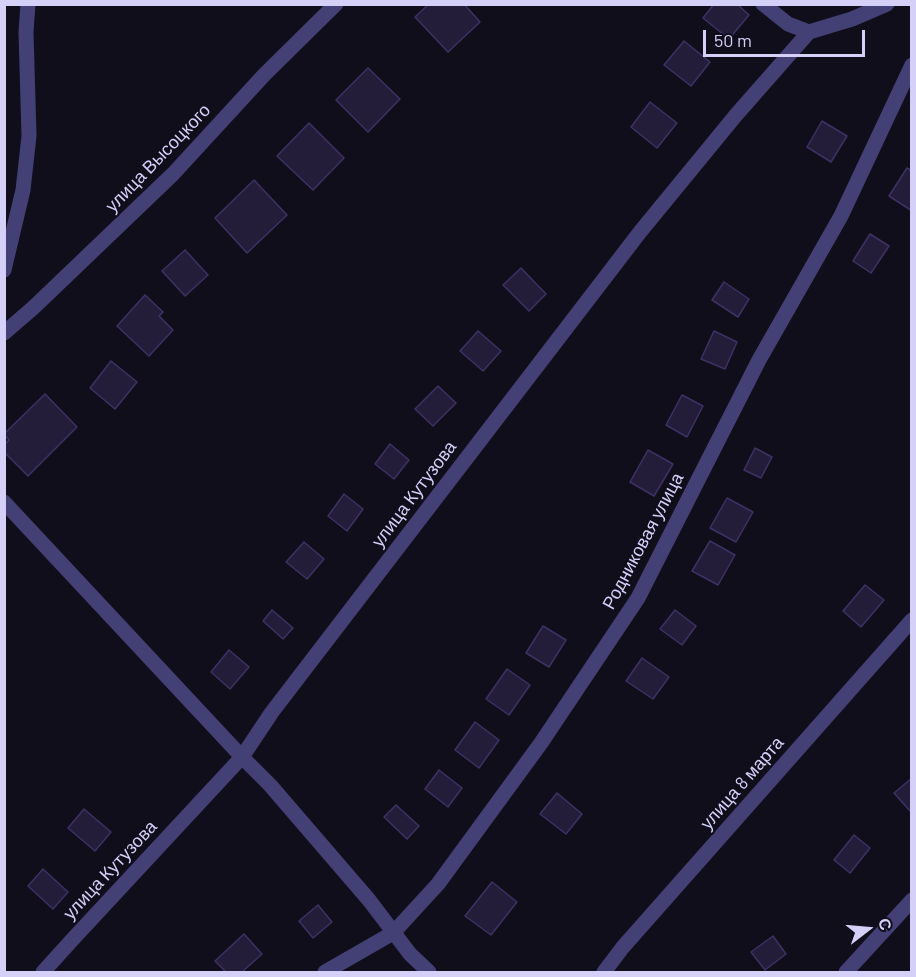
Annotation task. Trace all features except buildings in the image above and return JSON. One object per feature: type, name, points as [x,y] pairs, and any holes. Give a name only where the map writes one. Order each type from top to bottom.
[{"type":"street","points":[[4,270],[24,190],[29,136],[26,32],[28,4]]},
{"type":"street","name":"улица Высоцкого","points":[[4,333],[173,174],[264,75],[336,4]]},
{"type":"street","points":[[763,4],[788,24],[809,32],[852,19],[887,4]]},
{"type":"street","name":"улица Кутузова","points":[[43,972],[242,757],[272,712],[640,232],[736,115],[809,32]]},
{"type":"street","name":"Родниковая улица","points":[[325,972],[393,933],[445,874],[541,743],[638,598],[759,360],[841,216],[912,65]]},
{"type":"street","points":[[4,502],[270,785],[369,900],[410,954],[429,972]]},
{"type":"street","name":"улица 8 марта","points":[[604,972],[639,929],[912,620]]},
{"type":"street","points":[[846,972],[912,900]]}]
